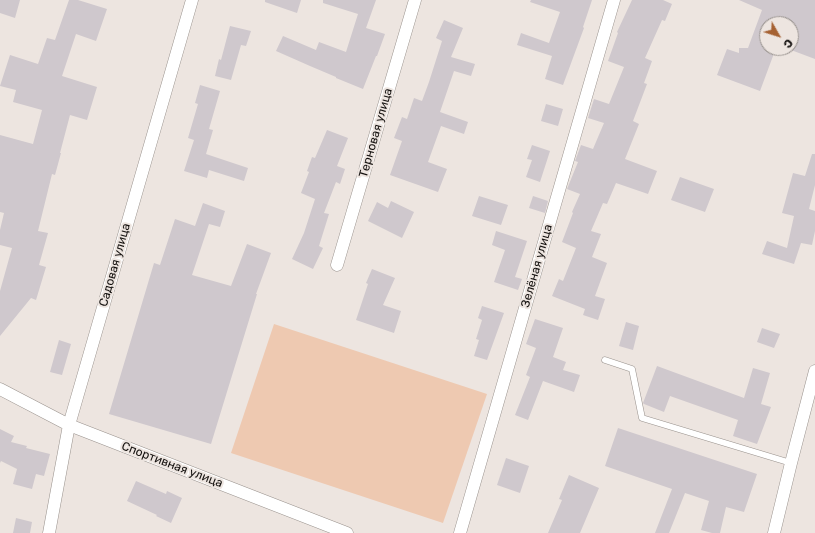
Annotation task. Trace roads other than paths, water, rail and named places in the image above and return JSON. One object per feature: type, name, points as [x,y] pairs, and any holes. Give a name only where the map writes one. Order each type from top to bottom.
[{"type":"street","name":"Садовая улица","points":[[49,533],[69,425],[192,0]]},
{"type":"street","name":"Терновая улица","points":[[337,265],[415,0]]},
{"type":"street","name":"Зелёная улица","points":[[460,533],[614,0]]},
{"type":"street","points":[[774,533],[815,371]]},
{"type":"street","name":"Спортивная улица","points":[[0,391],[69,425],[347,533]]},
{"type":"lane","points":[[605,360],[632,369],[642,418],[791,463]]}]
